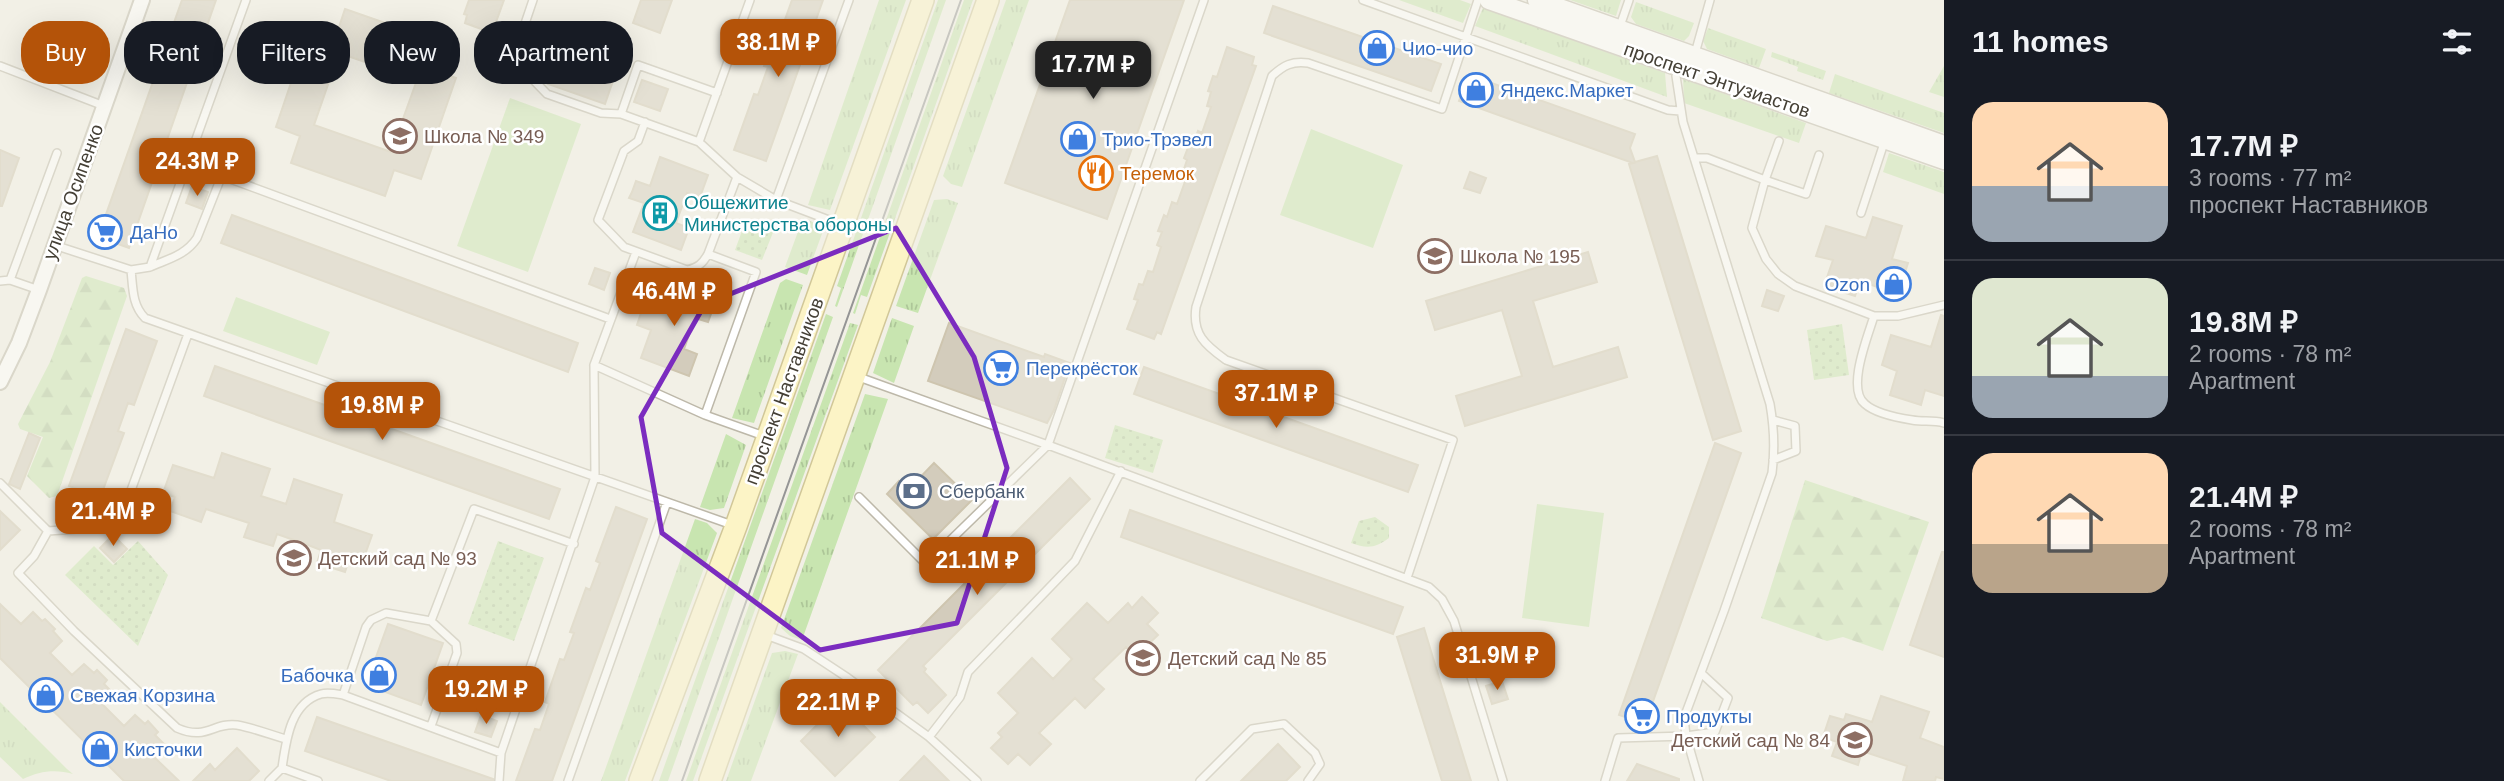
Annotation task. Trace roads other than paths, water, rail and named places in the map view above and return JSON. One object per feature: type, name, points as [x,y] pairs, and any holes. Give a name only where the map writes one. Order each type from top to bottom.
[{"type":"main road","name":"проспект Наставников","points":[[640,781],[736,526],[923,0]]},
{"type":"main road","points":[[710,781],[988,0]]},
{"type":"street","name":"улица Осипенко","points":[[0,382],[19,343],[39,290],[142,0]]},
{"type":"street","name":"проспект Энтузиастов","points":[[1489,0],[1617,36],[1888,132],[1944,145]]},
{"type":"street","name":"проспект Энтузиастов","points":[[1537,0],[1617,36]]},
{"type":"street","name":"проспект Энтузиастов","points":[[1888,132],[1944,160]]},
{"type":"lane","points":[[150,267],[246,0]]},
{"type":"lane","points":[[533,0],[513,59],[547,93],[601,113],[621,114],[699,142],[737,177],[776,200],[843,225]]},
{"type":"lane","points":[[699,142],[750,0]]},
{"type":"lane","points":[[776,200],[849,0]]},
{"type":"lane","points":[[859,497],[926,564],[1048,445],[1204,0]]},
{"type":"lane","points":[[1363,0],[1668,110],[1680,111]]},
{"type":"lane","points":[[1407,578],[1453,440],[1226,360],[1200,337],[1194,322],[1196,307],[1272,76],[1294,61],[1308,63],[1442,109],[1478,0]]},
{"type":"lane","points":[[1617,36],[1629,0]]},
{"type":"lane","points":[[1699,781],[1686,736],[1684,718],[1768,483],[1773,460],[1773,420],[1758,362],[1680,111],[1676,76],[1686,61],[1710,0]]},
{"type":"lane","points":[[621,114],[638,65],[717,93]]},
{"type":"lane","points":[[0,66],[104,106]]},
{"type":"lane","points":[[645,122],[638,141],[624,151],[598,220],[624,247],[687,270],[695,269],[708,254],[737,177]]},
{"type":"lane","points":[[1861,212],[1888,132]]},
{"type":"lane","points":[[1779,141],[1752,228],[1766,259],[1778,274],[1795,286],[1874,316],[1898,316],[1944,305]]},
{"type":"lane","points":[[10,280],[57,153]]},
{"type":"lane","points":[[1693,158],[1707,158],[1806,194],[1819,155]]},
{"type":"lane","points":[[187,163],[610,319]]},
{"type":"lane","points":[[54,245],[131,270],[150,267],[191,247],[222,175]]},
{"type":"lane","points":[[499,781],[501,753],[595,477],[594,365],[636,253]]},
{"type":"lane","points":[[705,415],[756,272],[708,254]]},
{"type":"lane","points":[[131,270],[134,299],[138,311],[145,318],[736,526]]},
{"type":"lane","points":[[0,281],[10,280],[39,290]]},
{"type":"lane","points":[[1874,316],[1859,370],[1858,396],[1870,407],[1913,421],[1944,423]]},
{"type":"lane","points":[[0,483],[48,531],[118,526],[188,334]]},
{"type":"lane","points":[[594,365],[705,415],[768,437]]},
{"type":"lane","points":[[855,376],[1121,471],[1429,587],[1442,599],[1454,621],[1503,781]]},
{"type":"lane","points":[[1773,420],[1795,426],[1796,452],[1773,460]]},
{"type":"lane","points":[[929,737],[960,697],[968,672],[1075,561],[1121,471]]},
{"type":"lane","points":[[568,781],[667,502]]},
{"type":"lane","points":[[431,621],[474,509],[574,544]]},
{"type":"lane","points":[[48,531],[34,556],[18,573],[74,631],[177,728],[190,734],[236,725],[286,739]]},
{"type":"lane","points":[[344,695],[371,620],[386,613],[431,621],[456,644],[457,653],[431,726]]},
{"type":"lane","points":[[762,634],[804,649],[929,737],[977,781]]},
{"type":"lane","points":[[1605,781],[1618,738],[1686,736],[1715,732],[1728,698],[1701,673]]},
{"type":"lane","points":[[269,781],[282,768],[286,739],[295,716],[307,702],[323,694],[344,695],[501,753]]},
{"type":"lane","points":[[1200,781],[1252,729],[1284,724],[1315,753],[1320,764],[1308,781]]},
{"type":"lane","points":[[282,768],[318,781]]},
{"type":"tram line","points":[[682,781],[961,0]]},
{"type":"place","name":"Чио-чио","points":[[1377,48]]},
{"type":"place","name":"Яндекс.Маркет","points":[[1476,90]]},
{"type":"place","name":"Школа № 349","points":[[400,136]]},
{"type":"place","name":"Трио-Трэвел","points":[[1078,139]]},
{"type":"place","name":"Теремок","points":[[1096,173]]},
{"type":"place","name":"Общежитие Министерства обороны","points":[[660,213]]},
{"type":"place","name":"ДаНо","points":[[105,232]]},
{"type":"place","name":"Школа № 195","points":[[1435,256]]},
{"type":"place","name":"Ozon","points":[[1894,284]]},
{"type":"place","name":"Перекрёсток","points":[[1001,368]]},
{"type":"place","name":"Сбербанк","points":[[914,491]]},
{"type":"place","name":"Детский сад № 93","points":[[294,558]]},
{"type":"place","name":"Детский сад № 85","points":[[1143,658]]},
{"type":"place","name":"Бабочка","points":[[379,675]]},
{"type":"place","name":"Свежая Корзина","points":[[46,695]]},
{"type":"place","name":"Продукты","points":[[1642,716]]},
{"type":"place","name":"Детский сад № 84","points":[[1855,740]]},
{"type":"place","name":"Кисточки","points":[[100,749]]}]
